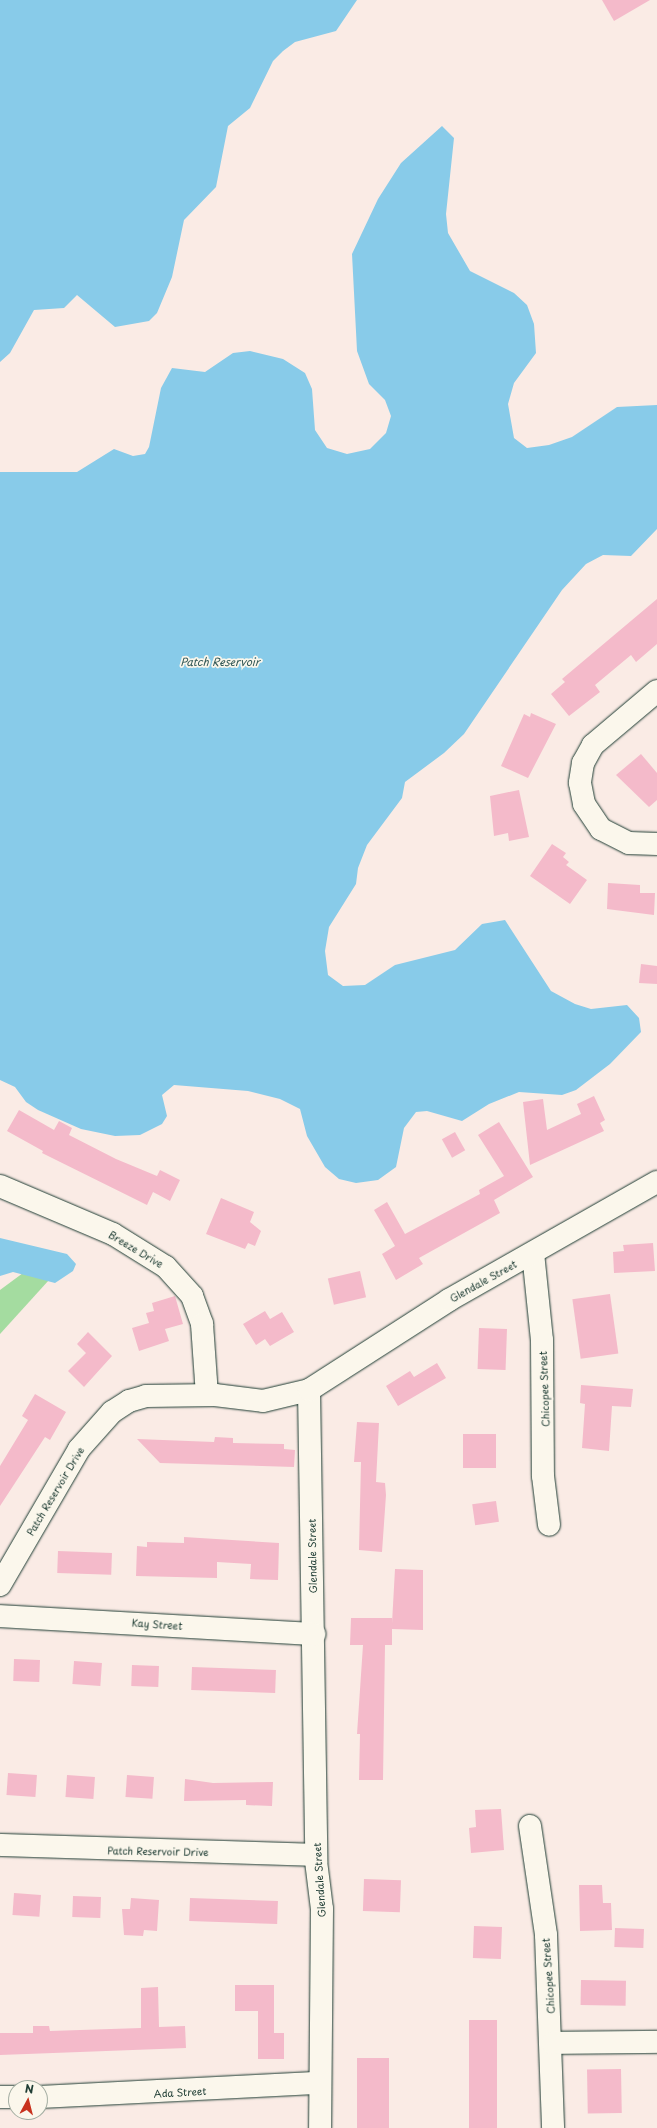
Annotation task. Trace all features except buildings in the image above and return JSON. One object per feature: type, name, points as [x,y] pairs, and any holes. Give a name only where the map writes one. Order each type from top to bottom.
[{"type":"street","points":[[657,691],[593,744],[583,763],[580,783],[584,804],[601,830],[629,843],[657,844]]},
{"type":"street","name":"Glendale Street","points":[[320,2128],[322,1909],[316,1855],[314,1634],[309,1390],[449,1300],[657,1182]]},
{"type":"street","name":"Breeze Drive","points":[[0,1186],[113,1234],[166,1267],[192,1296],[202,1324],[207,1395]]},
{"type":"street","name":"Chicopee Street","points":[[533,1253],[542,1340],[543,1476],[549,1525]]},
{"type":"street","name":"Patch Reservoir Drive","points":[[0,1584],[79,1449],[112,1412],[146,1396],[207,1395],[263,1401],[309,1390]]},
{"type":"street","name":"Kay Street","points":[[0,1616],[314,1634]]},
{"type":"street","name":"Chicopee Street","points":[[530,1826],[546,1935],[552,2043],[553,2128]]},
{"type":"street","name":"Patch Reservoir Drive","points":[[0,1845],[316,1855]]},
{"type":"street","points":[[552,2043],[657,2042]]},
{"type":"street","name":"Ada Street","points":[[48,2096],[320,2084]]},
{"type":"green space","points":[[23,1273],[49,1280],[0,1334],[0,1290]]},
{"type":"water","points":[[0,0],[357,0],[336,31],[295,42],[283,51],[273,61],[250,108],[228,126],[216,187],[184,220],[172,277],[157,313],[149,321],[115,327],[77,295],[64,308],[34,310],[10,353],[0,362]]},
{"type":"water","name":"Patch Reservoir","points":[[442,126],[454,138],[446,214],[448,233],[470,271],[514,293],[527,305],[534,324],[536,353],[514,383],[508,404],[514,438],[527,448],[549,445],[572,437],[617,407],[657,405],[657,529],[631,556],[603,555],[586,564],[562,590],[464,734],[444,753],[405,782],[402,798],[367,845],[358,868],[356,884],[329,927],[325,951],[328,975],[343,986],[365,985],[395,965],[455,950],[482,924],[505,920],[551,991],[575,1004],[591,1009],[627,1005],[639,1018],[641,1032],[610,1064],[576,1090],[562,1095],[519,1092],[489,1104],[462,1121],[427,1111],[416,1112],[404,1128],[396,1167],[378,1180],[356,1183],[339,1179],[325,1167],[307,1136],[300,1109],[280,1099],[248,1091],[174,1085],[162,1095],[167,1116],[162,1124],[140,1135],[115,1136],[81,1129],[38,1110],[26,1102],[15,1087],[0,1080],[0,472],[77,472],[114,449],[133,456],[145,454],[149,447],[161,388],[172,368],[205,372],[233,353],[250,351],[283,359],[305,373],[312,389],[315,430],[327,448],[347,454],[370,449],[386,433],[391,416],[385,400],[369,384],[357,351],[352,254],[378,199],[401,163]]},
{"type":"water","points":[[0,1238],[67,1254],[76,1264],[73,1271],[55,1283],[13,1272],[0,1276]]}]
